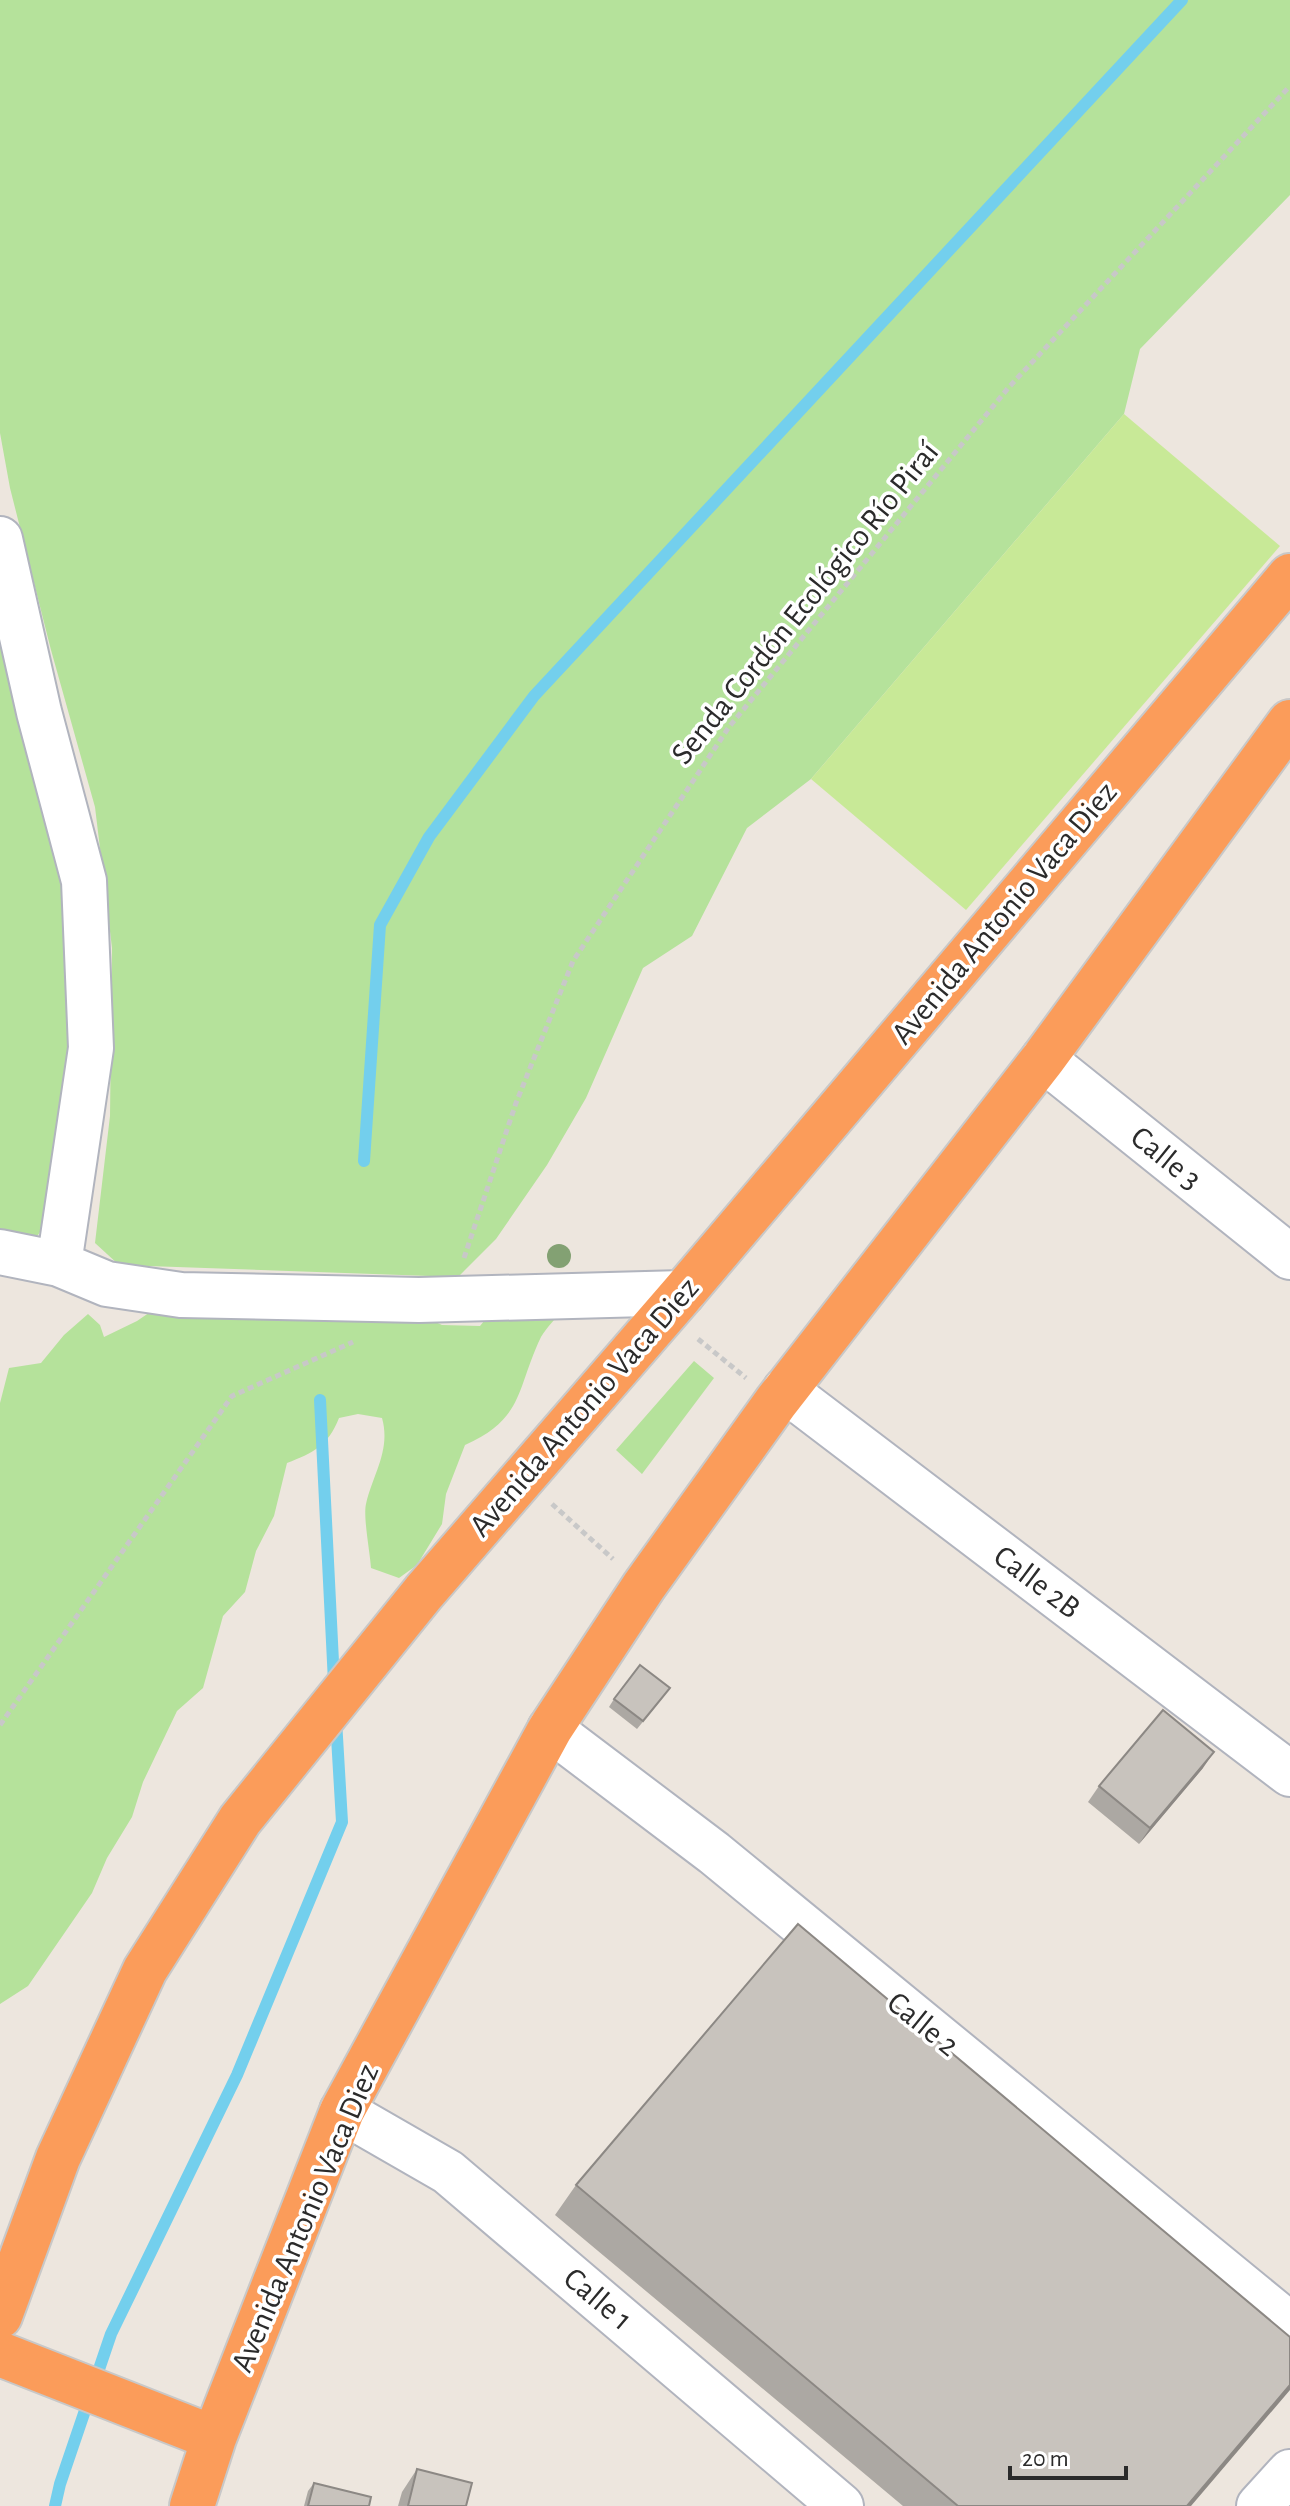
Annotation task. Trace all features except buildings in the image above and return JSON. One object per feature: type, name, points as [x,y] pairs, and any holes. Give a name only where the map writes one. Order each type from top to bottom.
[{"type":"highway","name":"Avenida Antonio Vaca Diez","points":[[0,2316],[58,2158],[145,1970],[240,1820],[424,1592],[674,1303],[1290,576]]},
{"type":"highway","name":"Avenida Antonio Vaca Diez","points":[[192,2506],[214,2438],[342,2111],[550,1729],[644,1586],[780,1396],[1043,1059],[1287,732]]},
{"type":"highway","points":[[11,2359],[214,2438]]},
{"type":"street","points":[[0,539],[39,712],[84,881],[91,1048],[59,1264]]},
{"type":"street","name":"Calle 3","points":[[1043,1059],[1290,1257]]},
{"type":"street","points":[[0,1252],[59,1264],[107,1284],[181,1295],[674,1303]]},
{"type":"street","name":"Calle 2B","points":[[780,1396],[1290,1774]]},
{"type":"street","name":"Calle 2","points":[[550,1729],[714,1853],[1290,2325]]},
{"type":"street","name":"Calle 1","points":[[342,2111],[448,2172],[841,2506]]},
{"type":"street","points":[[1259,2506],[1290,2472]]},
{"type":"path","name":"Senda Cordón Ecológico Río Piraí","points":[[450,1299],[516,1103],[573,961],[729,727],[1009,387],[1290,86]]},
{"type":"path","points":[[674,1303],[780,1396]]},
{"type":"path","points":[[0,1725],[232,1396],[363,1338]]},
{"type":"path","points":[[523,1478],[644,1586]]},
{"type":"green space","points":[[0,0],[1290,0],[1290,195],[1140,349],[1124,414],[811,779],[747,828],[692,936],[643,968],[586,1098],[547,1165],[496,1239],[458,1277],[119,1265],[95,1243],[110,1116],[112,948],[95,807],[51,650],[10,488],[0,433]]},
{"type":"green space","points":[[1124,414],[1280,546],[966,910],[811,779]]},
{"type":"green space","points":[[0,633],[62,847],[75,984],[55,1210],[38,1235],[21,1246],[0,1239]]},
{"type":"green space","points":[[162,1304],[414,1312],[442,1325],[480,1326],[489,1315],[564,1308],[541,1337],[509,1413],[484,1435],[465,1445],[446,1494],[442,1524],[417,1565],[399,1578],[371,1568],[366,1526],[366,1504],[383,1451],[382,1418],[358,1414],[339,1418],[325,1442],[305,1456],[287,1463],[274,1516],[256,1551],[245,1592],[223,1616],[203,1688],[177,1711],[143,1782],[132,1817],[107,1858],[92,1893],[28,1986],[0,2004],[0,1403],[9,1368],[41,1363],[64,1335],[88,1314],[100,1325],[104,1337],[137,1321]]},
{"type":"green space","points":[[694,1361],[714,1378],[642,1474],[616,1450]]},
{"type":"waterway","points":[[364,1161],[380,925],[429,837],[534,696],[1182,0]]},
{"type":"waterway","points":[[320,1400],[334,1682]]},
{"type":"waterway","points":[[55,2506],[111,2334],[237,2075],[342,1822],[336,1720]]}]
